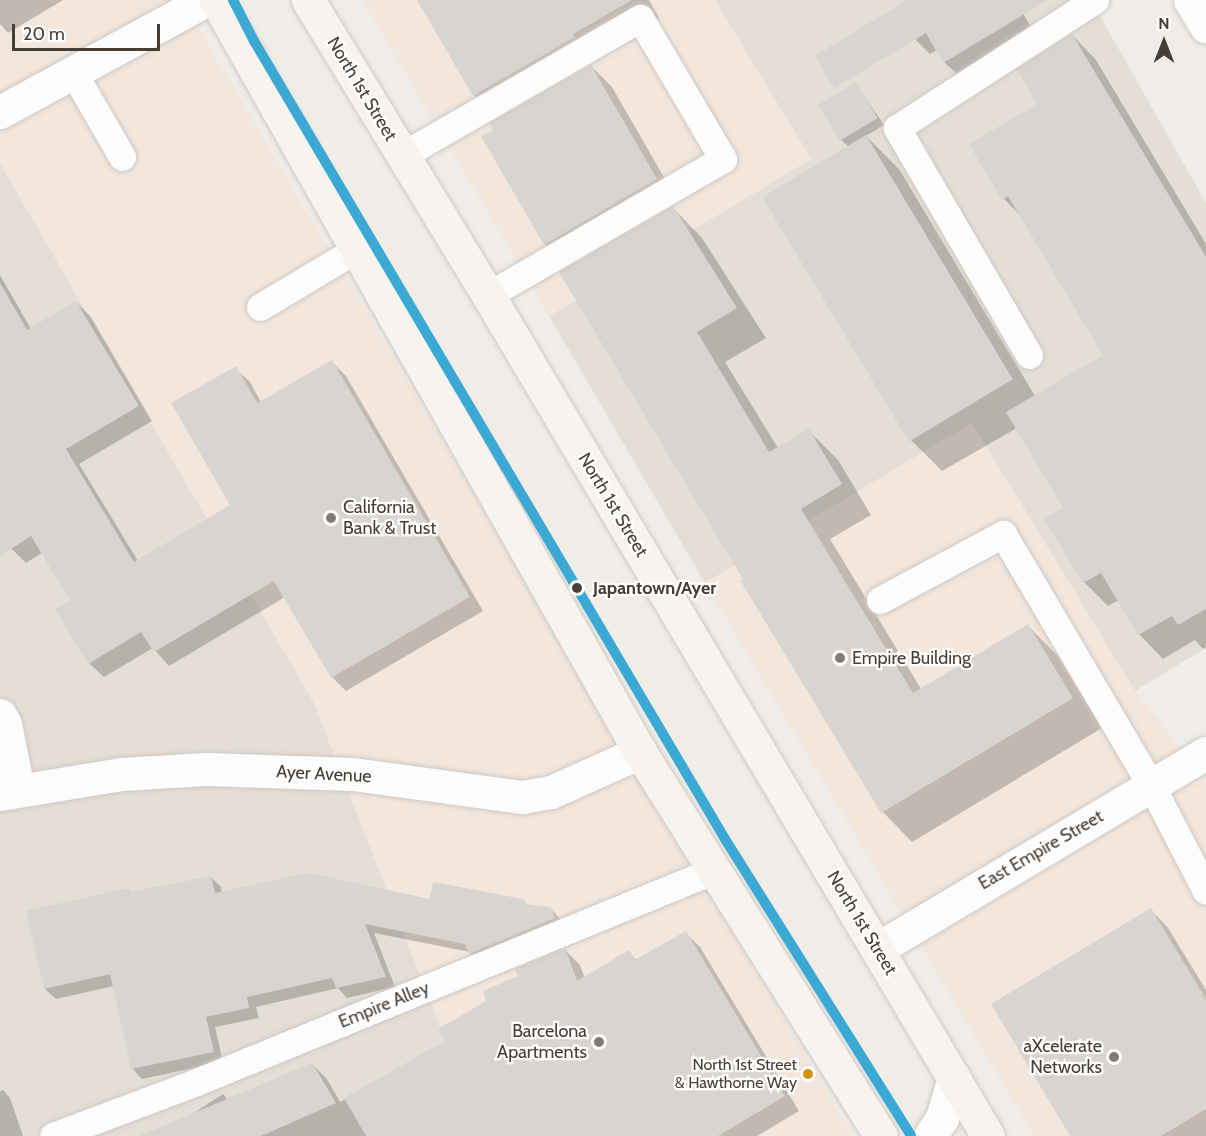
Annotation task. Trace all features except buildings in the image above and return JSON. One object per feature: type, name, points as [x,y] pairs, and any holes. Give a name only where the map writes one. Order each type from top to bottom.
[{"type":"main road","points":[[216,0],[640,752],[881,1136]]},
{"type":"main road","name":"North 1st Street","points":[[308,0],[488,295],[988,1136]]},
{"type":"street","points":[[0,112],[206,0]]},
{"type":"street","points":[[1190,0],[1206,27]]},
{"type":"street","points":[[0,715],[5,724],[9,791]]},
{"type":"street","name":"Ayer Avenue","points":[[9,791],[121,774],[207,769],[353,774],[522,797],[551,792],[640,752]]},
{"type":"street","name":"East Empire Street","points":[[877,949],[1206,753]]},
{"type":"street","points":[[930,1136],[942,1118],[954,1078]]},
{"type":"lane","points":[[1029,355],[897,128],[1095,0]]},
{"type":"lane","points":[[403,154],[640,18],[723,159],[488,295]]},
{"type":"lane","points":[[73,72],[122,157]]},
{"type":"lane","points":[[260,307],[357,249]]},
{"type":"lane","points":[[880,600],[1003,534],[1151,785],[1206,891]]},
{"type":"lane","name":"Empire Alley","points":[[52,1136],[194,1083],[715,870]]},
{"type":"shaded area","points":[[0,0],[182,0],[853,1136],[483,1136],[314,703],[0,163]]},
{"type":"shaded area","points":[[362,0],[715,0],[811,159],[549,316]]},
{"type":"shaded area","points":[[715,0],[1091,0],[1206,203],[1206,648],[1135,691],[972,423],[705,583],[549,316],[811,159]]},
{"type":"shaded area","points":[[0,163],[314,703],[483,1136],[0,1136]]},
{"type":"shaded area","points":[[972,423],[1135,691],[1206,780],[1206,1136],[1034,1136],[705,583]]},
{"type":"transit line","points":[[233,0],[254,41],[725,839],[911,1136]]},
{"type":"place","name":"California Bank & Trust","points":[[331,518]]},
{"type":"place","name":"Japantown/Ayer","points":[[577,588]]},
{"type":"place","name":"Empire Building","points":[[840,658]]},
{"type":"place","name":"Barcelona Apartments","points":[[599,1042]]},
{"type":"place","name":"aXcelerate Networks","points":[[1114,1057]]},
{"type":"place","name":"North 1st Street & Hawthorne Way","points":[[808,1074]]}]
